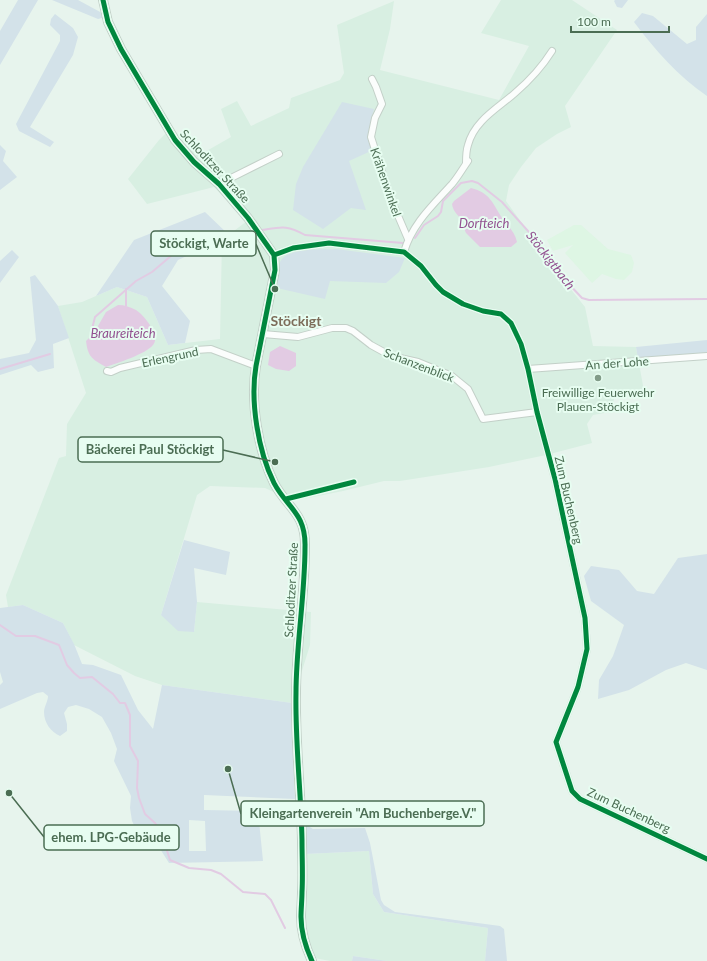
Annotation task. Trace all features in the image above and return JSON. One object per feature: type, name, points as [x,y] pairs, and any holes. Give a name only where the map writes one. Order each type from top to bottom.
[{"type":"street","name":"Schloditzer Straße","points":[[103,0],[108,22],[121,49],[175,140],[194,162],[219,184],[248,218],[274,256],[275,270],[256,366],[253,398],[258,431],[267,467],[280,492],[302,521],[305,545],[296,696],[302,810],[301,917],[303,934],[312,961]]},
{"type":"street","points":[[274,256],[293,248],[329,243],[404,252],[408,239],[427,210],[454,183],[467,162],[467,146],[479,123],[535,74],[552,51]]},
{"type":"street","name":"Krähenwinkel","points":[[372,79],[382,104],[375,118],[371,137],[390,197],[408,239]]},
{"type":"street","name":"Schloditzer Straße","points":[[219,184],[279,154]]},
{"type":"street","name":"Zum Buchenberg","points":[[404,252],[421,266],[443,292],[463,304],[483,311],[501,314],[507,318],[521,344],[555,479],[585,618],[587,650],[578,687],[556,742],[572,791],[580,799],[596,808],[661,836],[707,859]]},
{"type":"street","name":"Schanzenblick","points":[[263,334],[298,337],[332,328],[346,328],[353,331],[371,345],[391,356],[418,362],[452,376],[468,389],[483,419],[537,412]]},
{"type":"street","name":"Erlengrund","points":[[107,371],[111,372],[120,368],[196,350],[211,349],[256,366]]},
{"type":"street","name":"An der Lohe","points":[[528,370],[707,356]]},
{"type":"shaded area","points":[[18,0],[38,0],[0,65],[0,31]]},
{"type":"shaded area","points":[[52,0],[78,0],[102,13],[102,18],[98,19]]},
{"type":"shaded area","points":[[501,0],[572,0],[617,30],[565,106],[571,127],[557,134],[536,148],[509,185],[506,201],[557,272],[585,307],[593,346],[636,347],[644,391],[616,393],[610,412],[593,415],[587,424],[592,443],[546,455],[489,467],[400,481],[384,481],[298,500],[265,488],[210,486],[197,495],[161,615],[194,632],[197,602],[311,612],[310,645],[292,703],[162,685],[135,676],[74,645],[63,623],[23,605],[8,607],[6,595],[59,458],[66,456],[67,424],[86,393],[58,306],[82,302],[117,287],[147,297],[168,345],[220,339],[222,240],[247,221],[214,187],[147,204],[128,179],[159,140],[172,127],[183,141],[203,153],[231,137],[221,109],[237,101],[251,126],[289,108],[291,98],[340,80],[344,73],[337,25],[394,1],[390,29],[380,70],[499,100],[529,46],[481,33]]},
{"type":"shaded area","points":[[628,0],[622,8],[617,7],[614,1]]},
{"type":"shaded area","points":[[642,13],[653,16],[687,44],[696,40],[696,27],[707,14],[707,96],[677,71],[634,22]]},
{"type":"shaded area","points":[[55,14],[73,28],[78,37],[73,55],[30,127],[54,142],[50,147],[19,131],[16,124],[60,41],[60,35],[50,25],[51,19]]},
{"type":"shaded area","points":[[342,102],[374,109],[368,134],[371,151],[349,161],[366,210],[351,208],[323,229],[293,210],[296,184],[303,167]]},
{"type":"shaded area","points":[[0,145],[6,151],[3,161],[17,177],[0,190]]},
{"type":"shaded area","points":[[205,212],[229,235],[222,240],[178,260],[162,286],[190,321],[185,343],[168,345],[147,297],[117,287],[96,296],[134,240]]},
{"type":"shaded area","points":[[574,225],[581,225],[608,249],[631,255],[634,263],[632,272],[624,280],[602,274],[592,283],[565,253],[573,245],[553,251],[547,240]]},
{"type":"shaded area","points":[[336,249],[405,258],[399,272],[386,283],[330,281],[325,299],[277,288],[279,265],[284,257],[305,250]]},
{"type":"shaded area","points":[[12,250],[19,257],[0,283],[0,261]]},
{"type":"shaded area","points":[[35,275],[58,306],[69,338],[53,344],[54,368],[38,372],[31,365],[0,375],[0,359],[29,353],[36,340],[30,277]]},
{"type":"shaded area","points":[[707,340],[707,353],[638,359],[636,347]]},
{"type":"shaded area","points":[[184,540],[230,552],[226,575],[194,568],[197,602],[194,632],[178,631],[161,615]]},
{"type":"shaded area","points":[[707,554],[707,670],[686,663],[666,670],[629,690],[598,699],[599,680],[613,656],[624,625],[591,601],[584,576],[591,566],[619,570],[637,591],[654,594],[678,558]]},
{"type":"shaded area","points":[[23,605],[63,623],[82,664],[93,665],[121,675],[138,710],[153,729],[162,685],[292,703],[295,799],[204,795],[204,810],[258,811],[263,861],[169,863],[157,844],[148,834],[137,831],[132,821],[130,808],[131,796],[114,761],[117,749],[111,733],[102,717],[89,709],[76,705],[68,707],[64,713],[67,731],[60,736],[51,730],[45,720],[44,710],[48,696],[43,692],[37,693],[0,709],[0,685],[3,682],[0,672],[0,608]],"holes":[[[189,820],[205,821],[206,851],[189,851]]]},
{"type":"shaded area","points":[[305,824],[313,829],[365,828],[370,843],[381,900],[384,905],[395,912],[500,926],[504,929],[507,961],[485,961],[488,928],[384,912],[373,894],[369,851],[305,854]]},
{"type":"shaded area","points":[[369,851],[373,894],[384,912],[488,928],[485,961],[387,961],[353,956],[352,961],[330,961],[315,958],[308,939],[305,917],[305,854]]},
{"type":"shaded area","points":[[353,956],[387,961],[352,961]]},
{"type":"water","name":"Dorfteich","points":[[471,188],[487,195],[513,232],[517,242],[511,247],[480,247],[466,233],[463,226],[465,221],[455,212],[452,204]]},
{"type":"water","name":"Braureiteich","points":[[118,305],[123,305],[136,310],[147,321],[155,336],[155,341],[153,345],[144,352],[106,367],[92,357],[88,351],[86,341],[94,333],[106,312]]},
{"type":"water","points":[[280,346],[296,353],[296,366],[289,371],[276,369],[268,365],[270,352]]},
{"type":"waterway","name":"Stöckigtbach","points":[[415,238],[424,225],[438,216],[441,212],[443,201],[461,183],[472,181],[478,183],[502,202],[537,241],[566,281],[582,298],[589,300],[707,299]]},
{"type":"waterway","name":"Stöckigtbach","points":[[262,230],[289,228],[305,235],[403,243]]},
{"type":"waterway","name":"Stöckigtbach","points":[[94,333],[92,329],[95,317],[136,281],[152,272],[178,250],[197,239],[214,236],[236,236],[254,233]]},
{"type":"waterway","points":[[126,289],[126,306]]},
{"type":"waterway","name":"Stöckigtbach","points":[[0,369],[50,354]]},
{"type":"waterway","points":[[0,625],[16,636],[35,636],[59,645],[67,665],[74,673],[80,678],[92,677],[113,694],[120,703],[125,703],[130,715],[130,746],[138,761],[137,788],[139,798],[145,814],[155,823],[161,832],[170,860],[189,868],[211,870],[221,874],[243,892],[265,894],[271,900],[285,928]]},
{"type":"cycle path","points":[[103,0],[108,22],[121,49],[175,140],[194,162],[219,184],[248,218],[274,255],[275,270],[256,366],[254,395],[257,426],[268,470],[279,492],[299,518],[304,536],[305,565],[297,657],[296,711],[302,840],[301,923],[304,940],[312,961]]},
{"type":"cycle path","points":[[274,255],[293,248],[329,243],[404,252],[421,266],[443,292],[463,304],[483,311],[501,314],[511,323],[521,344],[528,369],[537,412],[555,479],[585,618],[587,649],[578,687],[556,742],[572,791],[580,799],[707,859]]},
{"type":"cycle path","points":[[286,499],[354,482]]},
{"type":"place","name":"Stöckigt, Warte","points":[[275,289]]},
{"type":"place","name":"Freiwillige Feuerwehr Plauen-Stöckigt","points":[[598,378]]},
{"type":"place","name":"Bäckerei Paul Stöckigt","points":[[275,462]]},
{"type":"place","name":"Kleingartenverein \"Am Buchenberge.V.\"","points":[[228,769]]},
{"type":"place","name":"ehem. LPG-Gebäude","points":[[9,793]]},
{"type":"district","name":"Stöckigt","points":[[296,320]]}]
